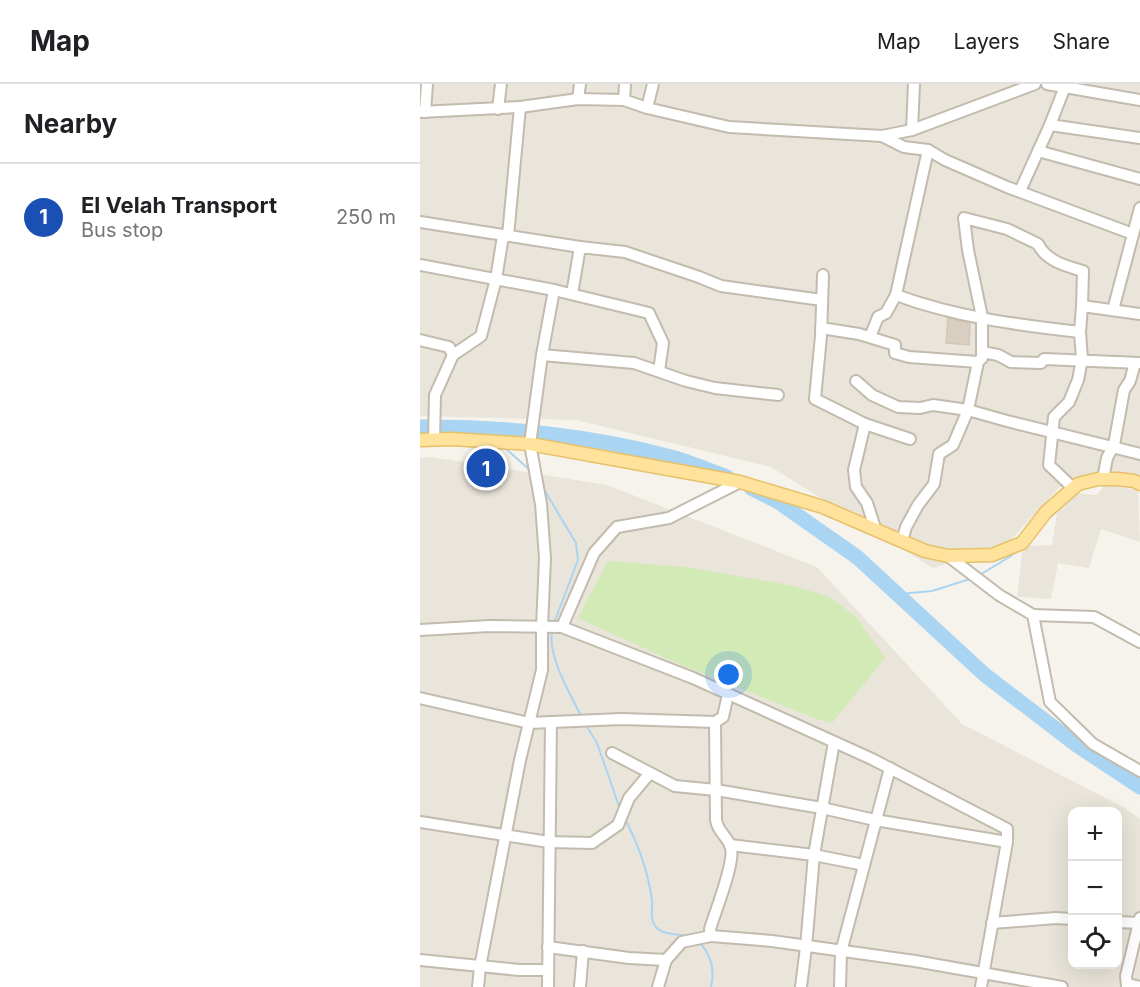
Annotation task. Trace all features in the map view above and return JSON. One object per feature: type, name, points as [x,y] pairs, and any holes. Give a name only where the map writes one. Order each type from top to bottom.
[{"type":"main road","points":[[420,440],[530,444],[740,482],[823,507],[925,551],[948,556],[992,555],[1022,543],[1046,512],[1078,484],[1103,479],[1134,481],[1140,484]]},
{"type":"street","points":[[427,84],[422,112],[498,109],[578,99],[624,100],[646,108],[729,127],[882,136],[912,130],[1035,84]]},
{"type":"street","points":[[498,109],[501,84]]},
{"type":"street","points":[[578,99],[579,84]]},
{"type":"street","points":[[624,100],[625,84]]},
{"type":"street","points":[[646,108],[653,84]]},
{"type":"street","points":[[912,130],[914,84]]},
{"type":"street","points":[[1047,84],[1140,100]]},
{"type":"street","points":[[1020,191],[1066,86]]},
{"type":"street","points":[[434,439],[435,395],[453,355],[481,336],[496,279],[513,199],[520,107]]},
{"type":"street","points":[[1050,125],[1140,138]]},
{"type":"street","points":[[882,136],[904,147],[928,150],[945,160],[1020,191],[1133,234]]},
{"type":"street","points":[[870,337],[878,317],[886,313],[896,295],[928,150]]},
{"type":"street","points":[[1038,151],[1140,179]]},
{"type":"street","points":[[1113,310],[1140,208]]},
{"type":"street","points":[[902,541],[906,527],[918,505],[934,484],[939,454],[953,445],[968,410],[980,357],[982,317],[964,218],[1007,229],[1038,244],[1043,254],[1083,271],[1080,332],[1082,359],[1078,380],[1069,402],[1054,417],[1049,465],[1073,488]]},
{"type":"street","points":[[420,222],[625,252],[721,286],[822,300]]},
{"type":"street","points":[[572,294],[580,247]]},
{"type":"street","points":[[420,265],[554,290],[649,313],[663,343],[659,371]]},
{"type":"street","points":[[823,275],[815,399],[865,424],[910,440]]},
{"type":"street","points":[[478,987],[506,835],[542,670],[545,558],[541,504],[530,444],[542,355],[554,290]]},
{"type":"street","points":[[896,295],[930,307],[1011,325],[1080,332]]},
{"type":"street","points":[[1082,306],[1140,314]]},
{"type":"street","points":[[821,328],[870,337],[895,345],[895,352],[909,357],[998,355],[1011,362],[1024,364],[1041,363],[1044,359],[1137,363],[1124,390],[1103,479]]},
{"type":"street","points":[[420,340],[449,347],[453,355]]},
{"type":"street","points":[[542,355],[634,363],[686,381],[715,388],[778,395]]},
{"type":"street","points":[[856,381],[872,395],[898,407],[920,408],[933,405],[968,410],[1140,454]]},
{"type":"street","points":[[865,424],[854,470],[856,487],[867,503],[875,528]]},
{"type":"street","points":[[562,627],[594,553],[617,527],[669,518],[740,482]]},
{"type":"street","points":[[948,556],[999,595],[1033,615],[1094,617],[1140,642]]},
{"type":"street","points":[[1033,615],[1050,702],[1093,744],[1140,771]]},
{"type":"street","points":[[420,630],[489,626],[562,627],[693,678],[834,741],[1007,829],[1007,842],[981,987]]},
{"type":"street","points":[[420,698],[529,723],[621,719],[715,722],[723,717],[728,694]]},
{"type":"street","points":[[549,987],[551,722]]},
{"type":"street","points":[[711,936],[710,929],[732,859],[730,845],[717,828],[715,722]]},
{"type":"street","points":[[801,987],[814,855],[834,741]]},
{"type":"street","points":[[612,753],[675,786],[716,790],[1007,842]]},
{"type":"street","points":[[840,987],[841,952],[890,768]]},
{"type":"street","points":[[420,822],[549,842],[592,843],[618,825],[629,798],[650,773]]},
{"type":"street","points":[[730,845],[814,855],[864,865]]},
{"type":"street","points":[[992,923],[1068,919]]},
{"type":"street","points":[[1122,922],[1140,921],[1126,976],[1127,986],[1140,987]]},
{"type":"street","points":[[658,987],[666,960],[682,942],[711,936],[772,941],[984,972],[1062,987]]},
{"type":"street","points":[[548,947],[629,958],[666,960]]},
{"type":"street","points":[[580,987],[583,951]]},
{"type":"street","points":[[420,960],[480,967],[548,970]]},
{"type":"shaded area","points":[[420,84],[1140,84],[1140,476],[1067,479],[1006,545],[933,568],[771,467],[576,420],[420,416]]},
{"type":"shaded area","points":[[431,457],[607,485],[817,567],[962,724],[1123,807],[1140,819],[1140,987],[420,987],[420,458]]},
{"type":"shaded area","points":[[1106,484],[1138,491],[1140,542],[1101,529],[1089,568],[1058,563],[1051,599],[1017,597],[1023,546],[1052,545],[1058,507],[1064,507],[1073,493],[1097,495]]},
{"type":"green space","points":[[608,561],[686,567],[789,585],[828,596],[857,618],[885,658],[832,723],[814,718],[681,665],[578,618]]},
{"type":"building","points":[[948,318],[970,323],[969,345],[946,343]]},
{"type":"waterway","points":[[420,427],[484,428],[581,438],[675,458],[727,477]]},
{"type":"waterway","points":[[480,430],[491,437]]},
{"type":"waterway","points":[[505,448],[532,472]]},
{"type":"waterway","points":[[542,486],[576,543],[578,560],[554,623]]},
{"type":"waterway","points":[[751,488],[777,501],[857,557],[985,675],[1078,746],[1140,787]]},
{"type":"waterway","points":[[978,576],[1011,556],[1015,551]]},
{"type":"waterway","points":[[899,594],[932,591],[970,579]]},
{"type":"waterway","points":[[552,631],[551,641],[556,663],[582,718]]},
{"type":"waterway","points":[[586,725],[597,743],[620,809]]},
{"type":"waterway","points":[[625,819],[645,868],[652,900],[654,924],[663,932],[687,936]]},
{"type":"waterway","points":[[700,943],[712,963],[711,987]]},
{"type":"place","name":"El Velah Transport","points":[[486,468]]}]
